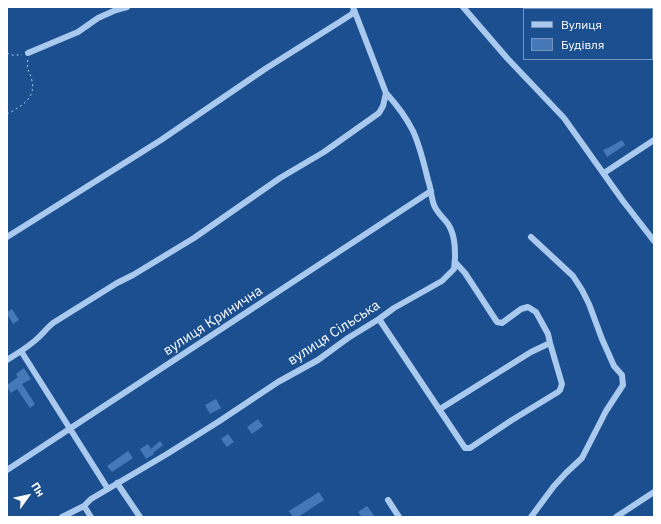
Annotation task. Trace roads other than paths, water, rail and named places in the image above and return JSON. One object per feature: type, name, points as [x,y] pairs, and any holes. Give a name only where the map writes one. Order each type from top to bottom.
[{"type":"street","points":[[28,53],[78,32],[104,16],[126,7]]},
{"type":"street","points":[[463,7],[507,58],[564,118],[623,201],[654,241]]},
{"type":"street","points":[[353,9],[386,92],[412,130],[418,145],[436,211],[447,223],[452,233],[455,262],[478,291],[495,320],[499,323],[502,323],[521,309],[528,307],[536,312],[548,334],[562,384],[560,390],[470,448],[465,448],[379,319]]},
{"type":"street","points":[[7,237],[155,144],[265,69],[352,14],[353,9]]},
{"type":"street","points":[[7,360],[39,337],[53,323],[117,283],[194,238],[280,178],[324,152],[379,113],[384,106],[386,92]]},
{"type":"street","points":[[384,106],[388,105],[399,110]]},
{"type":"street","points":[[604,173],[654,140]]},
{"type":"street","name":"вулиця Кринична","points":[[7,470],[431,191]]},
{"type":"street","points":[[531,237],[572,276],[582,290],[614,366],[622,375],[623,385],[606,411],[582,458],[554,486],[531,517]]},
{"type":"street","name":"вулиця Сільська","points":[[62,517],[84,506],[91,499],[212,426],[278,382],[318,360],[348,338],[394,308],[445,279],[454,269],[455,262]]},
{"type":"street","points":[[440,409],[531,352],[550,343]]},
{"type":"street","points":[[21,351],[108,489]]},
{"type":"street","points":[[117,483],[140,517]]},
{"type":"street","points":[[616,517],[654,492]]},
{"type":"street","points":[[388,500],[399,517]]},
{"type":"street","points":[[84,506],[91,517]]}]
